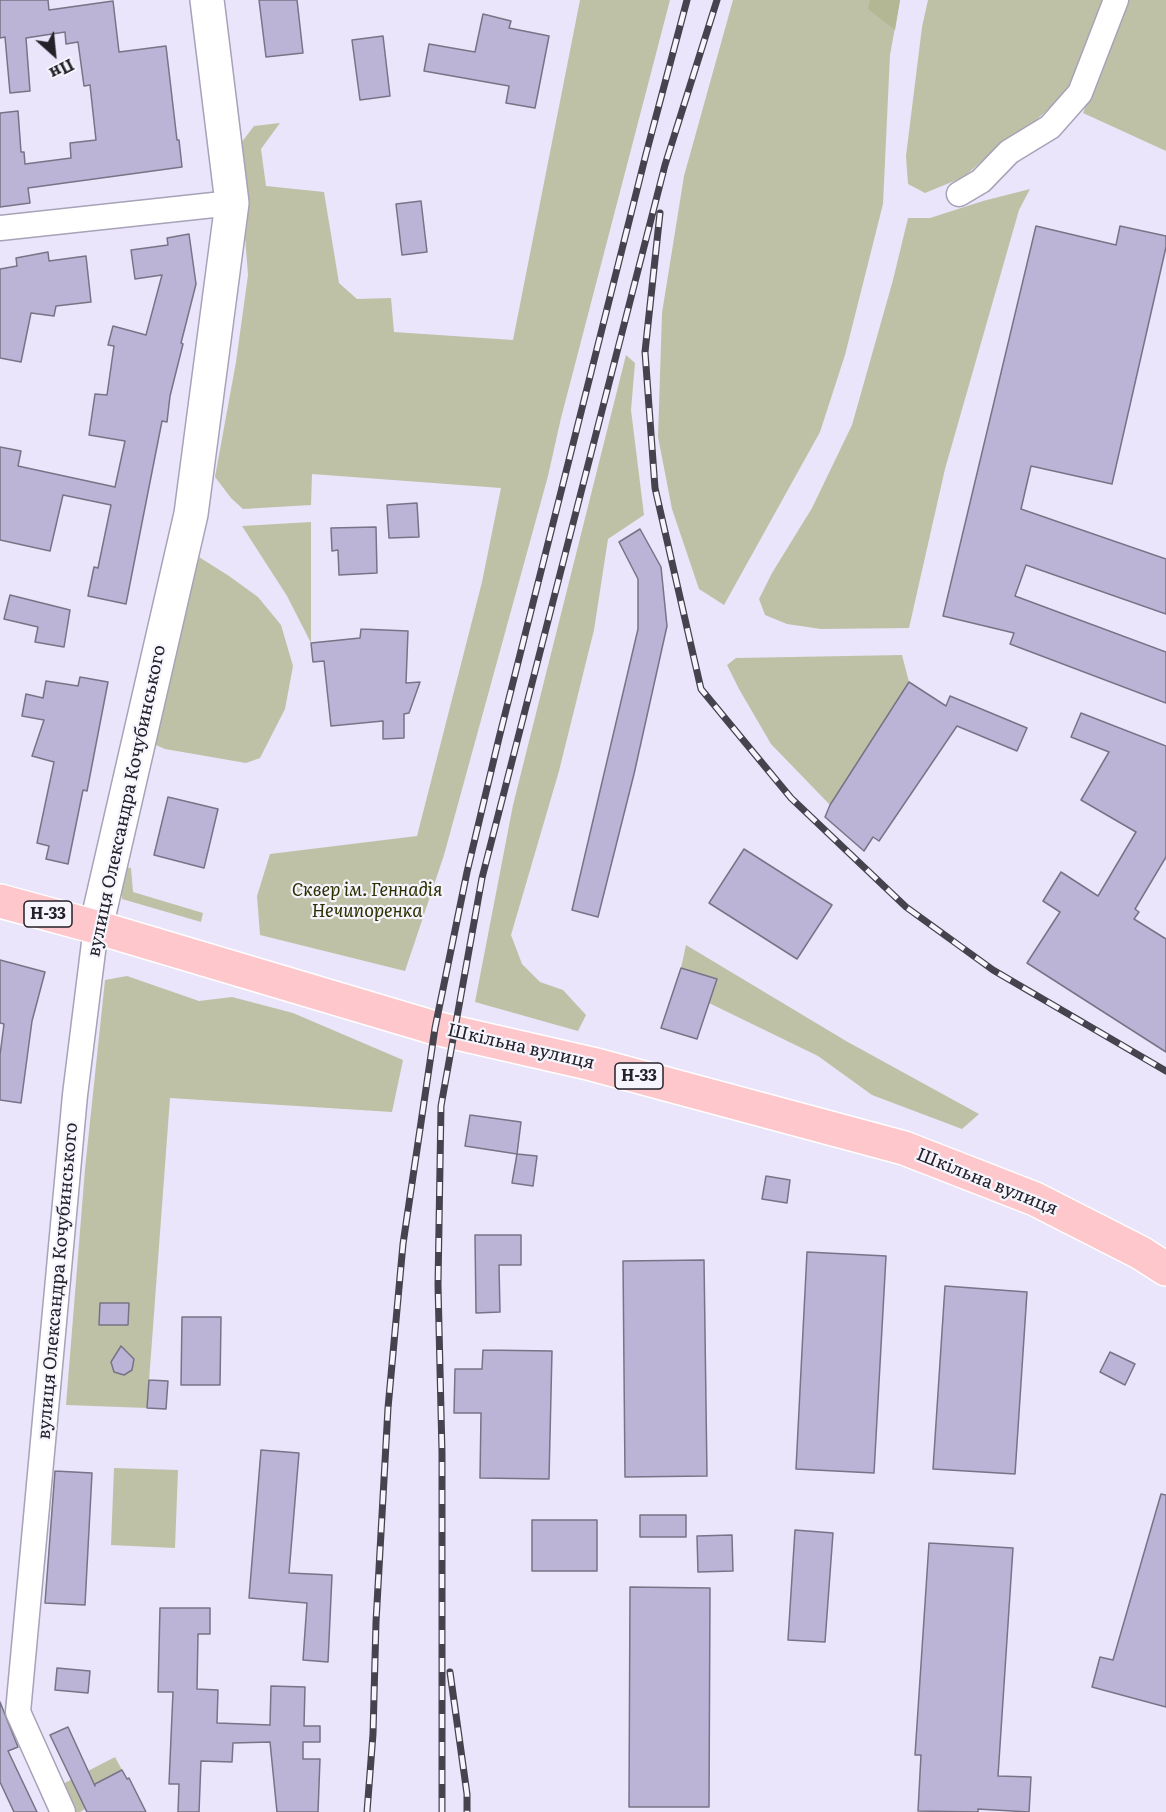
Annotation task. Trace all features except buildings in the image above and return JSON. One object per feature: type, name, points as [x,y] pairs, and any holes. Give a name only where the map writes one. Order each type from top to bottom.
[{"type":"main road","name":"Шкільна вулиця","points":[[0,901],[96,927],[435,1028],[592,1064],[904,1148],[1035,1199],[1141,1253],[1166,1269]]},
{"type":"street","name":"вулиця Олександра Кочубинського","points":[[63,1812],[18,1712],[75,1095],[96,927],[191,514],[232,203],[207,0]]},
{"type":"street","points":[[959,194],[981,181],[1009,152],[1050,127],[1080,93],[1116,0]]},
{"type":"street","points":[[0,228],[232,203]]},
{"type":"green space","name":"Сквер ім. Геннадія Нечипоренка","points":[[580,0],[670,0],[561,418],[548,476],[444,855],[405,971],[260,935],[257,896],[270,854],[417,836],[482,582],[501,488],[312,474],[311,505],[243,509],[231,498],[215,477],[236,362],[248,275],[238,147],[254,126],[280,123],[261,149],[266,186],[324,192],[339,283],[357,299],[391,298],[394,332],[513,340]]},
{"type":"green space","points":[[733,0],[900,0],[890,55],[883,204],[845,355],[820,432],[724,605],[699,589],[672,509],[658,437],[662,313],[684,176]]},
{"type":"green space","points":[[870,0],[900,0],[895,30],[868,9]]},
{"type":"green space","points":[[928,0],[1102,0],[1082,56],[1065,94],[1033,123],[998,146],[964,177],[925,193],[908,184],[906,156],[922,27]]},
{"type":"green space","points":[[1127,0],[1166,0],[1166,151],[1083,113]]},
{"type":"green space","points":[[1030,189],[1019,210],[945,469],[909,628],[821,629],[787,624],[765,615],[759,599],[772,573],[812,508],[852,425],[908,218],[930,218]]},
{"type":"green space","points":[[626,355],[635,363],[631,410],[644,515],[608,539],[594,630],[559,771],[511,935],[522,964],[540,982],[563,990],[586,1015],[578,1031],[475,1002],[513,805]]},
{"type":"green space","points":[[311,522],[311,643],[287,596],[242,526]]},
{"type":"green space","points":[[199,557],[258,597],[281,625],[293,666],[285,709],[260,758],[246,763],[165,749],[151,743]]},
{"type":"green space","points":[[902,655],[909,682],[830,805],[771,744],[727,665],[736,658]]},
{"type":"green space","points":[[119,867],[131,868],[133,892],[203,913],[201,922],[122,899]]},
{"type":"green space","points":[[686,945],[846,1041],[979,1114],[962,1129],[872,1095],[818,1056],[709,1003],[716,979],[681,968]]},
{"type":"green space","points":[[127,976],[199,1001],[232,997],[293,1013],[403,1060],[392,1112],[170,1098],[147,1408],[66,1405],[85,1169],[105,980]]},
{"type":"green space","points":[[114,1468],[178,1470],[175,1548],[111,1545]]},
{"type":"green space","points":[[115,1757],[122,1770],[78,1792],[85,1809],[73,1812],[61,1785]]},
{"type":"railway","points":[[367,1812],[373,1734],[376,1622],[388,1408],[403,1244],[435,1028],[467,872],[499,738],[687,0]]},
{"type":"railway","points":[[442,1812],[442,1453],[438,1285],[441,1106],[482,878],[665,165],[717,0]]},
{"type":"railway","points":[[660,213],[645,352],[655,488],[701,689],[791,798],[906,907],[993,970],[1166,1071]]},
{"type":"railway","points":[[450,1672],[467,1794],[467,1812]]}]
